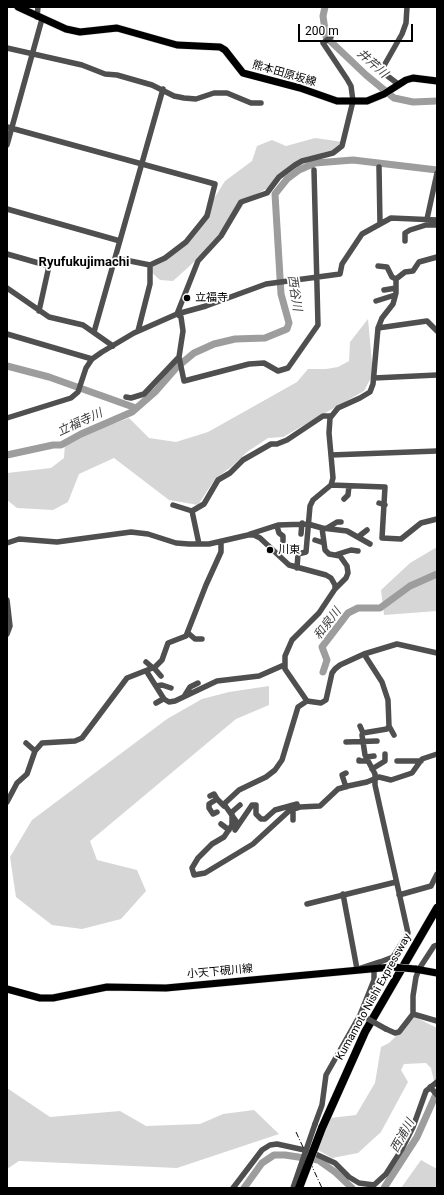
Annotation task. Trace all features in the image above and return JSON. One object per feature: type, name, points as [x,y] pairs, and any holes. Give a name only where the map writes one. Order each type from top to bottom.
[{"type":"highway","points":[[421,935],[437,902]]},
{"type":"highway","name":"Kumamoto Nishi Expressway","points":[[299,1188],[318,1126],[365,1032],[437,908]]},
{"type":"main road","name":"熊本田原坂線","points":[[18,7],[39,18],[80,32],[117,28],[177,45],[220,47],[243,73],[300,88],[326,99],[337,101],[368,101],[387,92],[398,84],[413,78],[437,81]]},
{"type":"main road","name":"小天下硯川線","points":[[7,989],[40,998],[53,998],[107,988],[166,988],[357,970],[374,970],[392,967],[417,969],[437,973]]},
{"type":"street","points":[[7,145],[9,128],[31,54],[39,18],[38,7]]},
{"type":"street","points":[[398,84],[381,71],[402,34],[406,23],[407,7]]},
{"type":"street","points":[[177,314],[198,261],[221,236],[241,202],[267,193],[279,177],[294,164],[333,153],[342,146],[353,101],[351,86],[324,46],[323,43],[331,37]]},
{"type":"street","points":[[7,48],[82,65],[105,74],[117,75],[163,89],[174,96],[196,99],[214,93],[226,93],[251,103],[261,103]]},
{"type":"street","points":[[94,332],[163,89]]},
{"type":"street","points":[[9,128],[215,184],[209,211],[199,226],[186,242],[165,258],[150,265],[116,258]]},
{"type":"street","points":[[379,167],[380,224]]},
{"type":"street","points":[[177,314],[181,317],[183,331],[179,357],[184,381],[249,364],[264,363],[278,370],[288,368],[318,325],[314,170]]},
{"type":"street","points":[[427,219],[437,173]]},
{"type":"street","points":[[7,209],[120,241]]},
{"type":"street","points":[[7,418],[71,398],[78,392],[80,383],[92,360],[138,331],[177,314],[206,306],[266,284],[340,274],[342,264],[362,234],[391,218],[437,220]]},
{"type":"street","points":[[405,241],[405,233],[410,230],[426,225],[437,225]]},
{"type":"street","points":[[7,254],[49,266],[39,311]]},
{"type":"street","points":[[396,279],[405,272],[413,271],[420,262],[437,257]]},
{"type":"street","points":[[138,331],[150,284],[150,265]]},
{"type":"street","points":[[378,266],[387,267],[392,277],[396,279]]},
{"type":"street","points":[[297,568],[298,554],[306,552],[310,506],[313,500],[331,485],[333,478],[329,433],[331,416],[338,408],[370,392],[374,378],[378,328],[382,318],[393,304],[396,279]]},
{"type":"street","points":[[7,288],[49,317],[83,325],[113,346]]},
{"type":"street","points":[[384,290],[396,288]]},
{"type":"street","points":[[376,300],[395,295]]},
{"type":"street","points":[[378,328],[427,321],[437,331]]},
{"type":"street","points":[[7,334],[92,360]]},
{"type":"street","points":[[126,397],[131,398],[144,394],[179,357]]},
{"type":"street","points":[[374,378],[437,376]]},
{"type":"street","points":[[172,505],[192,511],[204,504],[218,480],[230,473],[243,460],[271,444],[277,444],[287,440],[323,416],[331,416]]},
{"type":"street","points":[[331,455],[437,451]]},
{"type":"street","points":[[331,485],[386,487],[382,504],[382,538],[401,539],[421,523],[437,519]]},
{"type":"street","points":[[344,499],[348,495],[349,486]]},
{"type":"street","points":[[192,511],[199,544]]},
{"type":"street","points":[[325,527],[340,522]]},
{"type":"street","points":[[301,534],[302,523]]},
{"type":"street","points":[[7,543],[18,539],[58,542],[138,532],[176,543],[199,544],[221,542],[276,526],[302,523],[347,532],[370,544]]},
{"type":"street","points":[[276,526],[279,533],[283,536],[283,540]]},
{"type":"street","points":[[307,701],[289,677],[284,664],[285,656],[292,640],[319,613],[335,589],[346,578],[348,573],[347,566],[340,556],[325,550],[325,527]]},
{"type":"street","points":[[358,537],[367,530]]},
{"type":"street","points":[[248,535],[254,535],[260,538],[289,565],[326,575],[334,581],[335,589]]},
{"type":"street","points":[[315,540],[324,543]]},
{"type":"street","points":[[7,802],[17,783],[26,774],[35,751],[42,743],[75,741],[82,738],[127,678],[147,672],[153,668],[162,660],[168,643],[186,636],[221,552],[221,542]]},
{"type":"street","points":[[335,555],[350,550],[358,551]]},
{"type":"street","points":[[7,600],[10,626],[7,634]]},
{"type":"street","points":[[188,633],[195,639],[202,639]]},
{"type":"street","points":[[170,635],[171,642]]},
{"type":"street","points":[[224,806],[224,804],[239,790],[266,777],[275,770],[284,754],[298,707],[307,701],[321,703],[326,700],[332,673],[340,664],[364,654],[397,644],[437,653]]},
{"type":"street","points":[[364,654],[386,691],[388,700],[389,726],[394,735]]},
{"type":"street","points":[[146,662],[161,676]]},
{"type":"street","points":[[147,672],[163,699],[169,702],[217,681],[259,676],[284,664]]},
{"type":"street","points":[[185,696],[190,687],[198,683]]},
{"type":"street","points":[[156,686],[162,685],[171,688]]},
{"type":"street","points":[[156,703],[163,699]]},
{"type":"street","points":[[343,894],[357,970],[393,957],[408,933],[375,785],[375,779],[372,769],[366,759],[362,735],[363,733],[360,726]]},
{"type":"street","points":[[363,733],[387,729],[389,726]]},
{"type":"street","points":[[346,742],[378,741]]},
{"type":"street","points":[[26,743],[35,751]]},
{"type":"street","points":[[372,769],[385,760],[385,754]]},
{"type":"street","points":[[397,761],[421,761],[437,754]]},
{"type":"street","points":[[359,763],[374,756]]},
{"type":"street","points":[[240,805],[232,812],[232,825],[224,837],[212,844],[198,858],[192,868],[194,875],[205,873],[253,844],[280,818],[293,809],[320,806],[338,789],[379,778],[391,780],[406,775],[412,772],[421,761]]},
{"type":"street","points":[[343,772],[346,787]]},
{"type":"street","points":[[210,796],[214,794],[236,821],[235,830],[252,805],[256,804],[256,814],[261,819],[265,819],[275,810],[290,806],[306,804],[308,808]]},
{"type":"street","points":[[217,799],[209,804],[209,808],[213,814],[217,812]]},
{"type":"street","points":[[293,809],[293,820]]},
{"type":"street","points":[[221,824],[229,830]]},
{"type":"street","points":[[399,895],[431,886],[437,874]]},
{"type":"street","points":[[307,904],[396,882]]},
{"type":"street","points":[[360,1015],[395,1033],[399,1032],[413,1014],[413,996],[417,969],[434,946],[437,945]]},
{"type":"street","points":[[293,1188],[318,1126],[326,1075],[360,1015],[374,980],[374,970],[380,962]]},
{"type":"street","points":[[413,1014],[437,1021]]},
{"type":"street","points":[[232,1188],[262,1150],[270,1145],[277,1144],[309,1151],[335,1164],[349,1177],[359,1183],[374,1185],[386,1174],[402,1149],[418,1114],[423,1095],[437,1082]]},
{"type":"street","points":[[430,1087],[437,1095]]},
{"type":"shaded area","points":[[315,138],[343,142],[340,148],[307,157],[272,186],[247,199],[225,234],[173,281],[160,280],[150,271],[151,262],[166,256],[191,235],[225,181],[252,161],[257,146],[272,140],[286,146]]},
{"type":"shaded area","points":[[368,319],[373,374],[364,391],[283,437],[268,438],[247,452],[215,479],[198,505],[169,500],[114,458],[79,474],[68,502],[53,510],[17,508],[7,500],[7,473],[51,468],[64,458],[65,443],[83,435],[129,418],[149,438],[176,442],[208,432],[297,382],[308,369],[338,367],[349,361],[350,342]]},
{"type":"shaded area","points":[[437,547],[437,611],[384,615],[381,590],[410,563]]},
{"type":"shaded area","points":[[269,686],[269,705],[236,719],[90,841],[97,860],[137,870],[146,891],[121,919],[82,929],[52,925],[16,897],[10,857],[32,820],[167,719],[202,699],[229,692]]},
{"type":"shaded area","points":[[415,1017],[437,1028],[437,1081],[434,1081],[431,1068],[426,1063],[404,1064],[401,1070],[408,1082],[381,1132],[358,1153],[332,1158],[318,1150],[330,1118],[356,1115],[375,1083],[381,1047],[389,1043]]},
{"type":"shaded area","points":[[7,1088],[50,1117],[120,1111],[146,1126],[200,1124],[223,1114],[254,1110],[279,1134],[177,1168],[19,1161],[7,1169]]},
{"type":"shaded area","points":[[421,1160],[437,1169],[437,1188],[401,1188]]},
{"type":"waterway","name":"井芹川","points":[[325,7],[323,16],[326,37],[366,75],[394,98],[413,102],[437,101]]},
{"type":"waterway","name":"西谷川","points":[[7,455],[53,445],[61,445],[81,434],[132,412],[156,391],[177,367],[194,353],[214,344],[235,339],[265,338],[287,329],[289,323],[281,294],[275,194],[287,179],[299,170],[315,163],[353,160],[437,170]]},
{"type":"waterway","name":"西谷川","points":[[7,366],[49,377],[136,408]]},
{"type":"waterway","name":"和泉川","points":[[323,672],[327,660],[322,647],[348,613],[358,608],[380,608],[410,586],[437,574]]},
{"type":"waterway","name":"西浦川","points":[[384,1188],[417,1137],[437,1092]]},
{"type":"waterway","name":"西浦川","points":[[244,1188],[262,1163],[274,1155],[285,1155],[318,1160],[335,1172],[352,1188]]},
{"type":"railway","points":[[296,1132],[322,1188]]},
{"type":"place","name":"立福寺","points":[[187,298]]},
{"type":"place","name":"川東","points":[[270,550]]},
{"type":"district","name":"Ryufukujimachi","points":[[84,263]]},
{"type":"water label","name":"立福寺川","points":[[80,423]]}]
